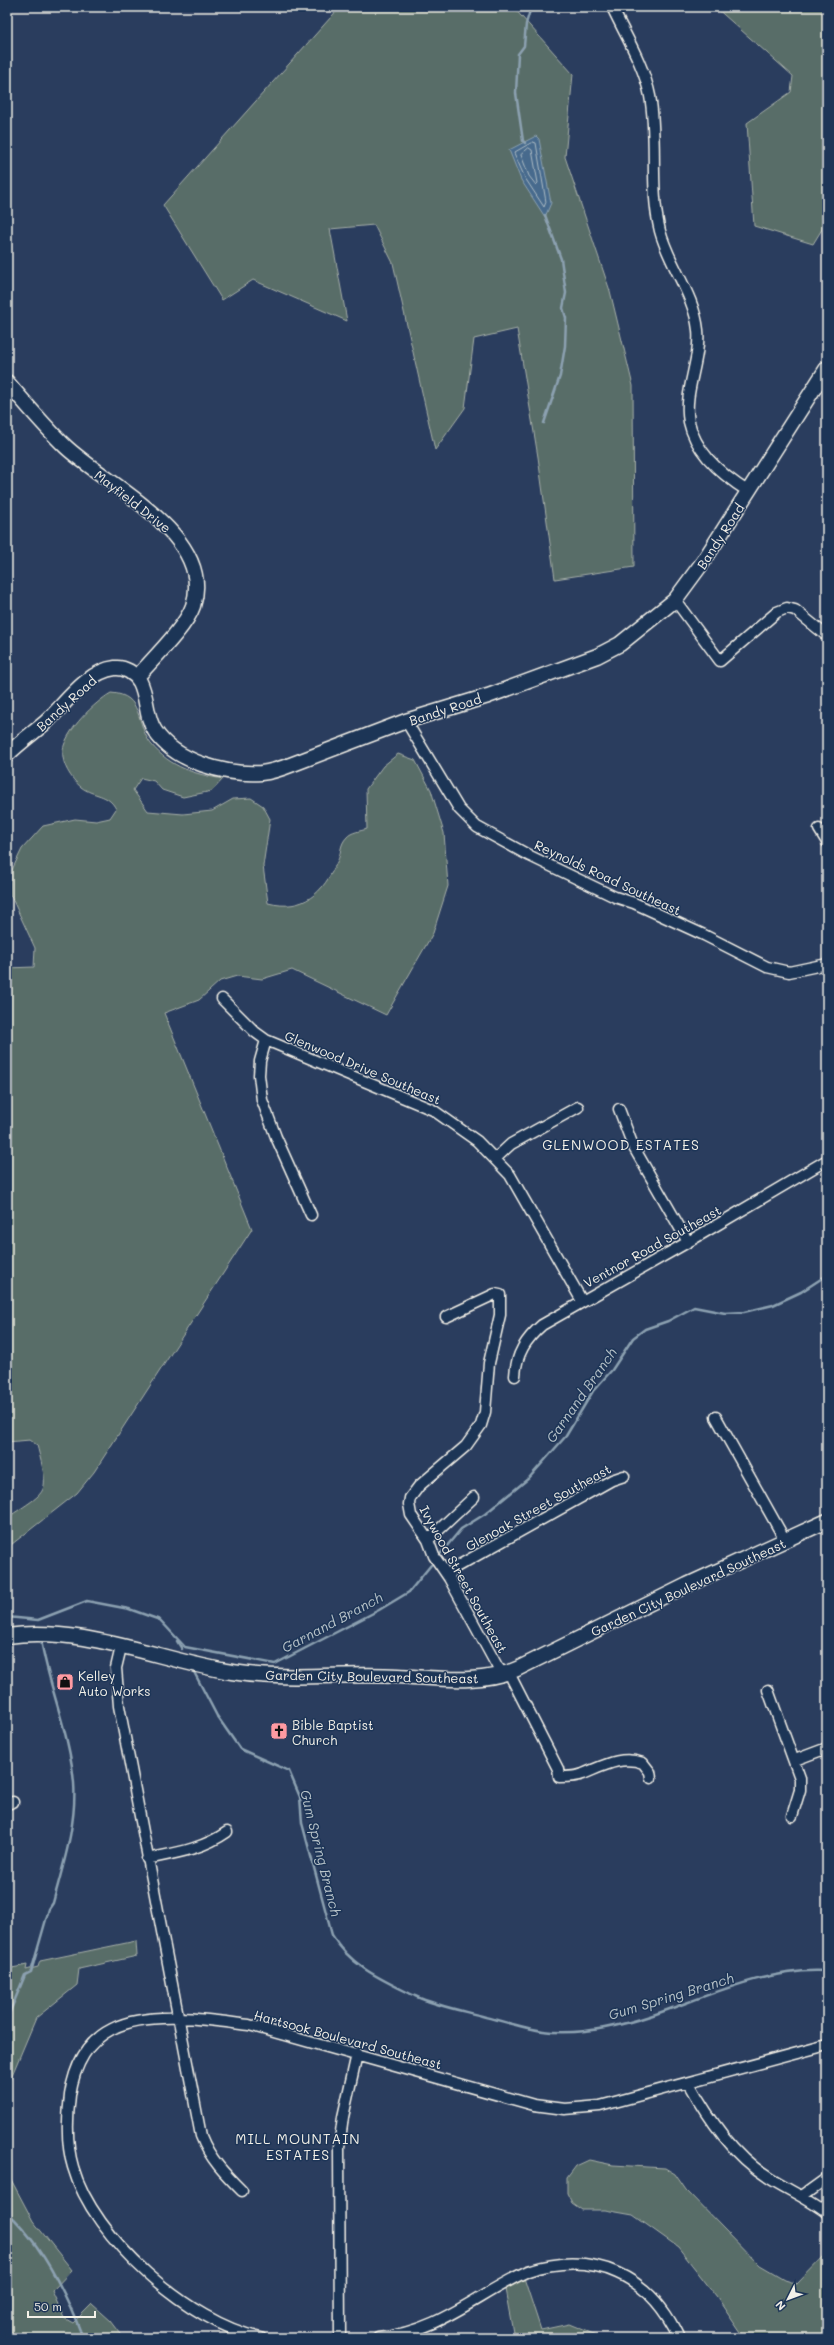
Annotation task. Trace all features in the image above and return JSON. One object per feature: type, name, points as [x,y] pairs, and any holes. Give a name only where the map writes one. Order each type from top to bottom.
[{"type":"street","points":[[612,7],[642,72],[650,95],[656,213],[668,251],[693,305],[698,330],[697,360],[689,401],[689,422],[701,450],[714,466],[748,492]]},
{"type":"street","name":"Bandy Road","points":[[7,755],[97,674],[106,670],[122,669],[137,677],[143,690],[149,720],[162,740],[186,757],[204,764],[243,773],[263,773],[287,766],[406,722],[488,696],[597,656],[620,644],[675,600],[748,492],[827,368]]},
{"type":"street","name":"Mayfield Drive","points":[[7,382],[66,447],[167,526],[186,551],[194,574],[195,596],[193,607],[186,620],[137,677]]},
{"type":"street","points":[[675,600],[720,661],[780,610],[795,610],[827,636]]},
{"type":"street","name":"Reynolds Road Southeast","points":[[406,722],[459,809],[477,827],[530,856],[608,894],[634,903],[704,935],[767,967],[789,972],[827,964]]},
{"type":"street","points":[[819,829],[827,842]]},
{"type":"street","name":"Glenwood Drive Southeast","points":[[222,999],[249,1027],[266,1040],[433,1110],[458,1126],[496,1158],[510,1175],[531,1209],[582,1301]]},
{"type":"street","points":[[266,1040],[260,1062],[259,1075],[262,1100],[311,1216]]},
{"type":"street","points":[[496,1158],[511,1144],[578,1107]]},
{"type":"street","points":[[619,1108],[633,1146],[688,1242]]},
{"type":"street","name":"Ventnor Road Southeast","points":[[515,1376],[518,1357],[533,1333],[542,1325],[688,1242],[827,1160]]},
{"type":"street","name":"Ivywood Street Southeast","points":[[446,1317],[495,1294],[500,1295],[500,1315],[489,1363],[485,1412],[481,1425],[466,1446],[429,1476],[410,1498],[409,1511],[428,1540],[434,1556],[449,1578],[497,1666],[505,1674],[511,1677],[558,1769],[559,1777],[575,1777],[602,1765],[624,1761],[643,1763],[650,1772],[652,1778]]},
{"type":"street","points":[[716,1417],[785,1540]]},
{"type":"street","name":"Glenoak Street Southeast","points":[[449,1578],[450,1574],[456,1567],[612,1480],[624,1476]]},
{"type":"street","points":[[428,1540],[474,1497]]},
{"type":"street","name":"Garden City Boulevard Southeast","points":[[7,1636],[52,1634],[122,1647],[212,1668],[263,1675],[393,1676],[472,1679],[505,1674],[687,1585],[827,1521]]},
{"type":"street","points":[[122,1647],[116,1668],[117,1691],[147,1859],[201,2136],[210,2156],[218,2167],[242,2191]]},
{"type":"street","points":[[768,1690],[795,1760],[800,1778],[800,1790],[792,1816]]},
{"type":"street","points":[[795,1760],[827,1748]]},
{"type":"street","points":[[147,1859],[193,1850],[207,1844],[227,1832]]},
{"type":"street","name":"Hartsook Boulevard Southeast","points":[[261,2338],[237,2332],[213,2321],[169,2292],[120,2245],[98,2219],[80,2188],[69,2150],[68,2110],[75,2073],[84,2053],[101,2035],[123,2024],[165,2018],[205,2019],[249,2025],[358,2054],[534,2105],[565,2109],[600,2106],[827,2045]]},
{"type":"street","points":[[340,2338],[340,2147],[343,2117],[358,2054]]},
{"type":"street","points":[[689,2083],[714,2125],[744,2158],[769,2178],[802,2196],[827,2213]]},
{"type":"street","points":[[802,2196],[827,2178]]},
{"type":"street","points":[[378,2338],[395,2336],[438,2321],[528,2271],[543,2266],[572,2263],[604,2267],[633,2281],[659,2305],[679,2338]]},
{"type":"green space","points":[[340,7],[513,7],[573,74],[565,157],[610,291],[633,386],[634,567],[555,579],[538,457],[517,329],[474,339],[465,408],[435,450],[393,263],[374,225],[330,229],[347,321],[253,280],[222,300],[163,205]]},
{"type":"green space","points":[[715,7],[827,7],[827,221],[813,244],[754,226],[747,123],[791,92],[793,76]]},
{"type":"green space","points":[[111,693],[122,695],[134,704],[146,736],[151,744],[167,759],[184,769],[223,779],[212,791],[183,797],[162,790],[154,781],[141,778],[133,790],[148,811],[183,814],[212,811],[233,799],[251,798],[263,806],[270,819],[263,866],[268,903],[292,905],[311,898],[319,891],[339,859],[344,840],[351,834],[367,829],[366,789],[383,766],[398,754],[415,760],[431,790],[444,833],[448,886],[433,933],[386,1015],[292,970],[262,979],[237,976],[220,981],[199,1000],[164,1013],[252,1229],[94,1472],[77,1493],[7,1548],[7,1518],[38,1496],[43,1490],[44,1483],[44,1474],[37,1445],[30,1440],[7,1442],[7,968],[34,967],[35,948],[10,894],[11,872],[22,849],[43,826],[75,819],[96,821],[110,818],[116,809],[109,800],[86,790],[77,784],[65,765],[63,755],[65,742],[75,726],[97,703]]},
{"type":"green space","points":[[136,1941],[137,1956],[79,1969],[77,1985],[36,2018],[7,2087],[7,1969],[27,1965],[26,1970],[38,1967],[40,1961]]},
{"type":"green space","points":[[589,2160],[613,2165],[665,2168],[675,2174],[686,2190],[760,2266],[784,2280],[797,2284],[827,2253],[827,2338],[745,2338],[717,2297],[678,2247],[633,2215],[605,2210],[582,2210],[572,2203],[567,2193],[567,2178],[576,2166]]},
{"type":"green space","points":[[7,2172],[33,2221],[72,2270],[52,2291],[64,2318],[73,2323],[92,2304],[111,2321],[124,2338],[7,2338]]},
{"type":"green space","points":[[524,2278],[541,2330],[569,2324],[596,2335],[597,2338],[514,2338],[505,2289]]},
{"type":"water","points":[[536,136],[539,139],[551,203],[545,217],[521,180],[509,150]]},
{"type":"waterway","points":[[525,143],[523,141],[516,93],[518,54],[524,46],[526,24],[531,7]]},
{"type":"waterway","points":[[544,423],[560,376],[565,346],[566,318],[563,308],[566,293],[561,259],[545,215]]},
{"type":"waterway","name":"Garnand Branch","points":[[441,1553],[461,1529],[485,1514],[529,1478],[566,1436],[593,1391],[612,1370],[633,1338],[645,1329],[668,1321],[694,1307],[725,1313],[744,1312],[773,1305],[801,1292],[827,1275]]},
{"type":"waterway","name":"Garnand Branch","points":[[7,1617],[38,1620],[87,1601],[129,1609],[160,1620],[185,1647],[275,1664],[379,1610],[409,1592],[431,1565]]},
{"type":"waterway","points":[[7,2019],[25,1975],[31,1972],[49,1909],[53,1903],[61,1874],[73,1814],[74,1783],[72,1765],[41,1640]]},
{"type":"waterway","name":"Gum Spring Branch","points":[[177,1641],[182,1649]]},
{"type":"waterway","name":"Gum Spring Branch","points":[[194,1672],[217,1716],[240,1749],[289,1771],[300,1797],[302,1823],[332,1935],[348,1956],[358,1964],[369,1972],[415,1996],[440,2005],[528,2028],[543,2031],[570,2032],[599,2029],[640,2019],[739,1984],[761,1978],[805,1971],[827,1971]]},
{"type":"waterway","points":[[7,2212],[32,2239],[52,2270],[69,2304],[83,2338]]},
{"type":"place","name":"Kelley Auto Works","points":[[65,1682]]},
{"type":"place","name":"Bible Baptist Church","points":[[279,1731]]},
{"type":"district","name":"GLENWOOD ESTATES","points":[[621,1144]]},
{"type":"district","name":"MILL MOUNTAIN ESTATES","points":[[298,2146]]}]
